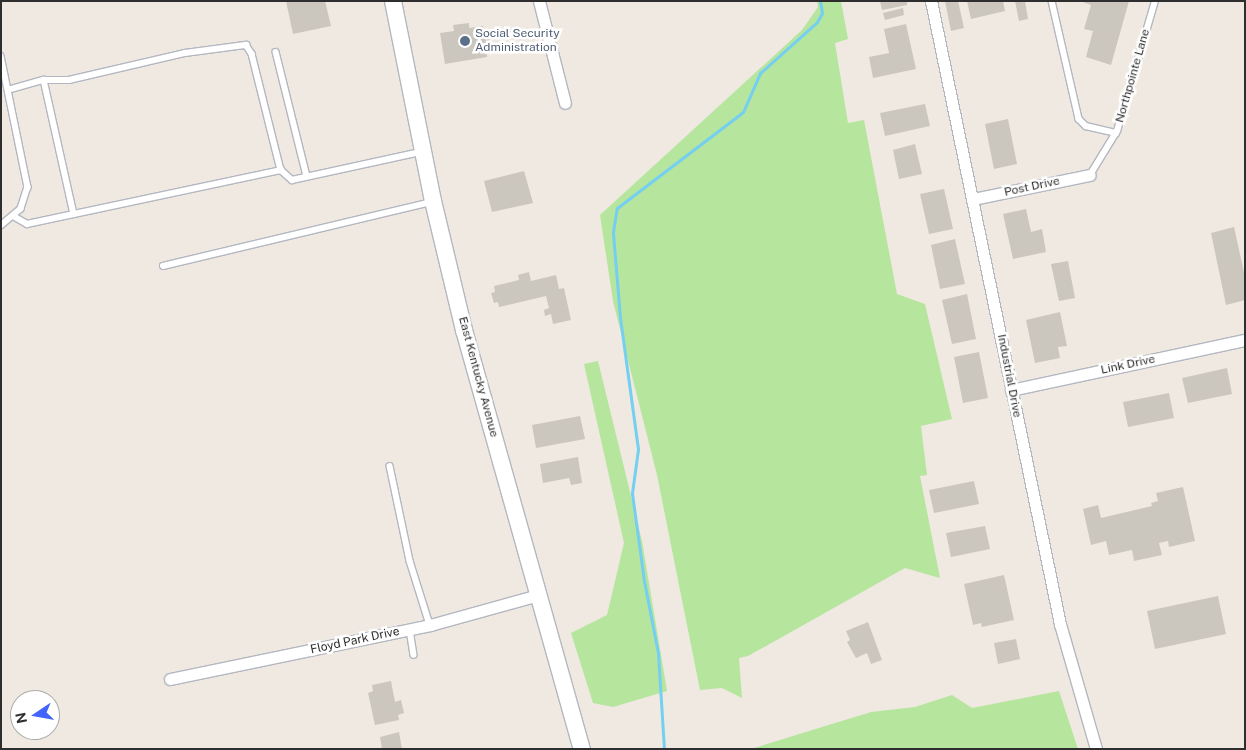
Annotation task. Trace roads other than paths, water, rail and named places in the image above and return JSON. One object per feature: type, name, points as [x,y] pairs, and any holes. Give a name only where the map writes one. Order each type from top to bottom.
[{"type":"street","name":"East Kentucky Avenue","points":[[393,1],[422,151],[464,330],[582,749]]},
{"type":"street","points":[[539,1],[565,103]]},
{"type":"street","name":"Industrial Drive","points":[[931,1],[1060,624],[1096,749]]},
{"type":"street","name":"Post Drive","points":[[973,199],[1090,174]]},
{"type":"street","name":"Link Drive","points":[[1011,390],[1245,340]]},
{"type":"street","name":"Floyd Park Drive","points":[[170,679],[410,630],[538,594]]},
{"type":"lane","points":[[1052,1],[1079,119],[1086,126],[1116,133]]},
{"type":"lane","name":"Northpointe Lane","points":[[1090,174],[1116,133],[1155,1]]},
{"type":"lane","points":[[8,90],[44,80],[69,80],[185,53],[246,45],[252,54],[281,170],[292,180],[422,151]]},
{"type":"lane","points":[[276,52],[306,176]]},
{"type":"lane","points":[[1,56],[28,187],[25,201],[15,217],[1,226]]},
{"type":"lane","points":[[44,80],[74,214]]},
{"type":"lane","points":[[15,217],[27,224],[281,170]]},
{"type":"lane","points":[[163,266],[433,201]]},
{"type":"lane","points":[[390,466],[410,561],[430,625]]},
{"type":"lane","points":[[410,630],[414,655]]},
{"type":"waterway","points":[[664,749],[658,653],[644,581],[632,493],[638,449],[620,318],[613,232],[617,208],[743,112],[760,73],[817,22],[822,13],[820,1]]},
{"type":"place","name":"Social Security Administration","points":[[465,41]]}]
